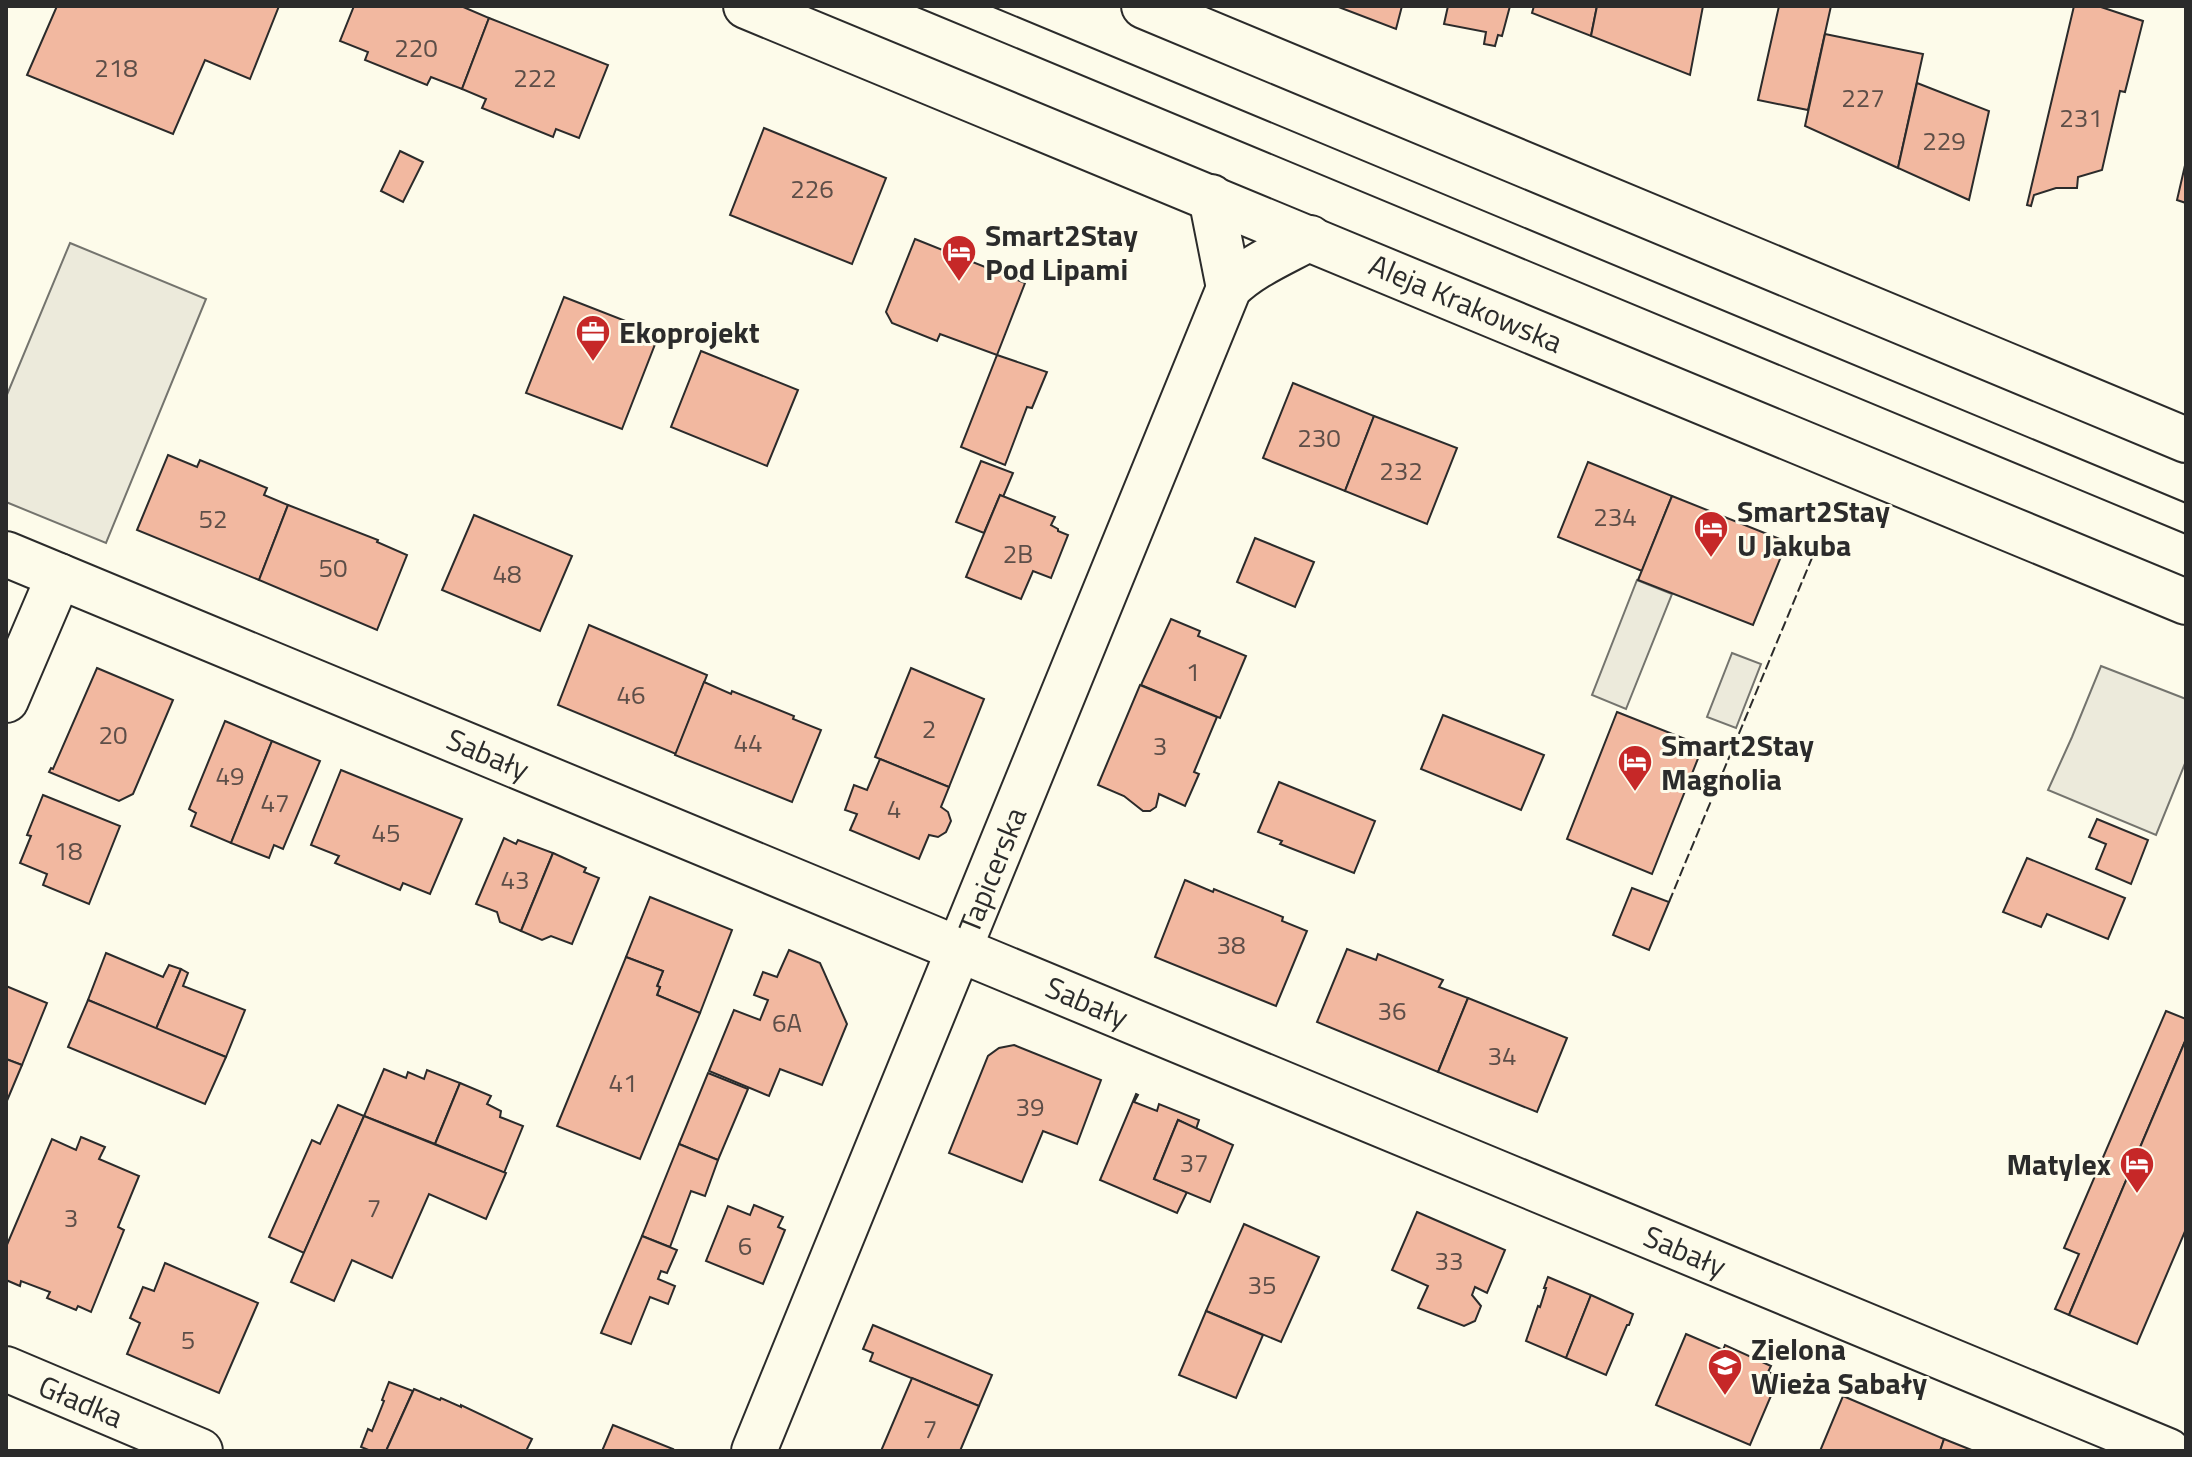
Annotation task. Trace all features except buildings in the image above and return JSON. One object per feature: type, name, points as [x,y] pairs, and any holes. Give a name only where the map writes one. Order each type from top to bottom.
[{"type":"street","name":"Aleja Krakowska","points":[[746,6],[2186,602]]},
{"type":"street","points":[[1144,6],[2186,440]]},
{"type":"street","points":[[1211,197],[1229,288],[1268,261],[1310,238]]},
{"type":"street","name":"Tapicerska","points":[[754,1451],[1229,288]]},
{"type":"street","name":"Sabały","points":[[6,554],[2168,1451]]},
{"type":"street","points":[[6,700],[59,576]]},
{"type":"street","name":"Gładka","points":[[6,1369],[200,1451]]},
{"type":"shaded area","points":[[70,243],[206,299],[106,543],[6,502],[6,397]]},
{"type":"shaded area","points":[[1637,580],[1672,594],[1626,709],[1592,695]]},
{"type":"shaded area","points":[[1732,653],[1761,664],[1736,728],[1707,717]]},
{"type":"shaded area","points":[[2101,666],[2186,699],[2186,761],[2156,835],[2048,790]]},
{"type":"tram line","points":[[915,6],[2186,534]]},
{"type":"tram line","points":[[991,6],[2186,503]]},
{"type":"fence","points":[[1669,902],[1814,553],[1787,542]]},
{"type":"place","name":"Smart2Stay Pod Lipami","points":[[959,283]]},
{"type":"place","name":"Ekoprojekt","points":[[593,363]]},
{"type":"place","name":"Smart2Stay U Jakuba","points":[[1711,559]]},
{"type":"place","name":"Smart2Stay Magnolia","points":[[1635,793]]},
{"type":"place","name":"Matylex","points":[[2137,1195]]},
{"type":"place","name":"Zielona Wieża Sabały","points":[[1725,1397]]}]
